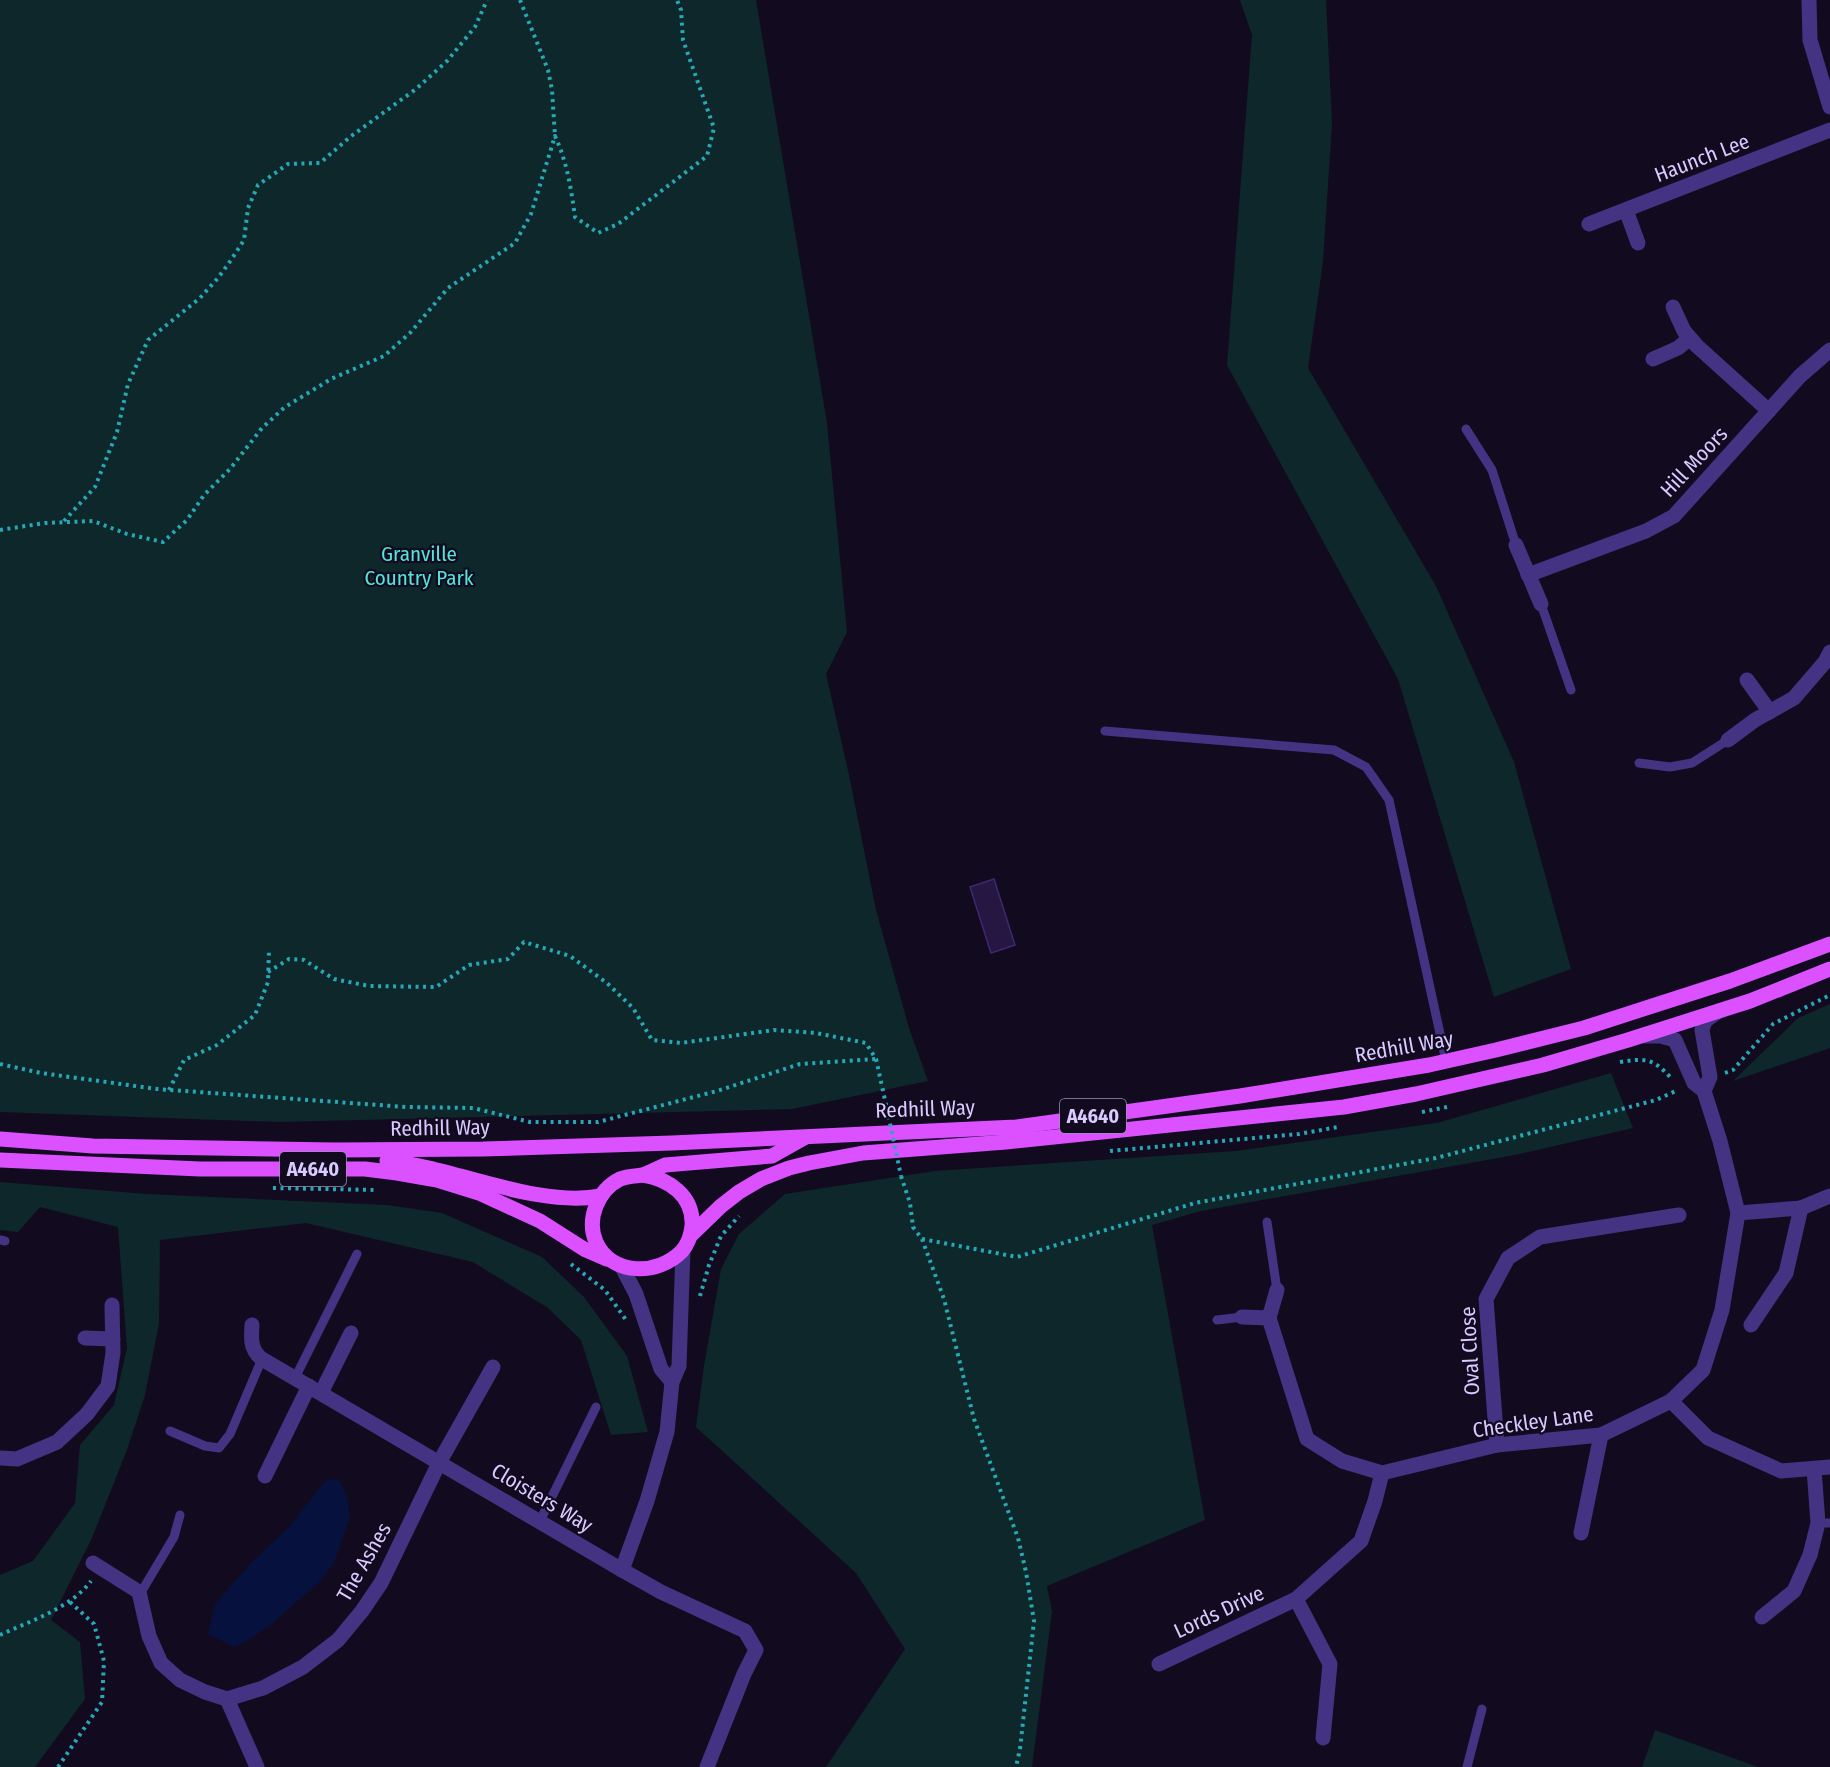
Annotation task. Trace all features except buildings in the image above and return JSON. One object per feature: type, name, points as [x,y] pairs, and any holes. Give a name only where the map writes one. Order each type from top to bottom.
[{"type":"main road","name":"Redhill Way","points":[[0,1139],[93,1146],[335,1150],[506,1148],[1016,1127],[1240,1096],[1446,1061],[1584,1028],[1730,981],[1830,945]]},
{"type":"main road","name":"Redhill Way","points":[[691,1235],[739,1192],[761,1179],[809,1163],[863,1153],[1006,1142],[1344,1107],[1416,1094],[1543,1065],[1644,1036],[1750,1001],[1830,969]]},
{"type":"main road","name":"A4640","points":[[335,1150],[359,1160],[415,1165],[544,1195],[579,1197],[601,1196],[621,1179],[643,1175],[665,1165],[772,1156],[808,1135]]},
{"type":"main road","name":"Redhill Way","points":[[0,1160],[200,1169],[365,1169],[398,1173],[437,1180],[480,1193],[540,1221],[584,1249],[607,1259]]},
{"type":"main road","points":[[643,1175],[656,1177],[668,1183],[684,1197],[692,1212],[691,1235]]},
{"type":"main road","points":[[601,1196],[592,1228],[598,1246],[607,1259]]},
{"type":"main road","name":"A4640","points":[[607,1259],[622,1267],[633,1269],[654,1267],[673,1258],[683,1250],[691,1235]]},
{"type":"street","points":[[1809,0],[1810,40],[1830,107]]},
{"type":"street","name":"Haunch Lee","points":[[1589,224],[1830,130]]},
{"type":"street","points":[[1626,210],[1638,243]]},
{"type":"street","points":[[1673,307],[1684,332],[1696,346],[1769,411]]},
{"type":"street","points":[[1653,359],[1678,348],[1690,338]]},
{"type":"street","name":"Hill Moors","points":[[1528,574],[1646,531],[1674,516],[1800,376],[1830,350]]},
{"type":"street","points":[[1516,545],[1541,604]]},
{"type":"street","points":[[1728,740],[1794,698],[1825,662],[1830,652]]},
{"type":"street","points":[[1747,680],[1770,712]]},
{"type":"street","name":"Checkley Lane","points":[[1704,1091],[1710,1077],[1702,1030],[1705,1021],[1720,1011]]},
{"type":"street","name":"Checkley Lane","points":[[1382,1473],[1497,1444],[1601,1435],[1671,1401],[1703,1370],[1722,1310],[1738,1213],[1720,1141],[1704,1091],[1694,1083],[1675,1040],[1661,1036],[1644,1036]]},
{"type":"street","points":[[1738,1213],[1801,1208],[1830,1196]]},
{"type":"street","points":[[1751,1325],[1786,1273],[1801,1208]]},
{"type":"street","name":"Oval Close","points":[[1497,1444],[1486,1299],[1508,1258],[1540,1237],[1679,1215]]},
{"type":"street","points":[[622,1570],[647,1501],[667,1432],[672,1382],[679,1366],[683,1250]]},
{"type":"street","points":[[622,1267],[636,1294],[661,1369],[672,1382]]},
{"type":"street","points":[[1277,1290],[1269,1318],[1307,1439],[1342,1461],[1382,1473]]},
{"type":"street","points":[[0,1458],[17,1459],[57,1442],[87,1414],[108,1386],[113,1353],[112,1305]]},
{"type":"street","points":[[1242,1317],[1269,1318]]},
{"type":"street","points":[[252,1325],[250,1340],[256,1354],[262,1359]]},
{"type":"street","points":[[265,1476],[315,1389],[351,1333]]},
{"type":"street","points":[[85,1338],[113,1338]]},
{"type":"street","name":"Cloisters Way","points":[[262,1359],[661,1592],[745,1631],[756,1650],[706,1767]]},
{"type":"street","points":[[440,1461],[493,1367]]},
{"type":"street","points":[[1671,1401],[1708,1438],[1781,1472],[1830,1467]]},
{"type":"street","points":[[1581,1533],[1601,1435]]},
{"type":"street","name":"The Ashes","points":[[227,1700],[263,1688],[303,1667],[338,1640],[381,1583],[440,1461]]},
{"type":"street","points":[[1762,1617],[1794,1591],[1824,1523],[1814,1469]]},
{"type":"street","name":"Lords Drive","points":[[1159,1664],[1296,1599],[1361,1541],[1375,1502],[1382,1473]]},
{"type":"street","points":[[93,1563],[140,1594],[149,1636],[160,1663],[180,1680],[227,1700],[257,1767]]},
{"type":"street","name":"Lords Drive","points":[[1296,1599],[1330,1664],[1323,1738]]},
{"type":"lane","points":[[1466,429],[1492,470],[1516,545]]},
{"type":"lane","points":[[1541,604],[1570,690]]},
{"type":"lane","points":[[1105,731],[1334,750],[1366,767],[1389,800],[1446,1061]]},
{"type":"lane","points":[[1639,764],[1670,767],[1692,764],[1728,740]]},
{"type":"lane","points":[[1267,1222],[1277,1290]]},
{"type":"lane","points":[[295,1378],[357,1254]]},
{"type":"lane","points":[[1218,1320],[1242,1317]]},
{"type":"lane","points":[[170,1431],[205,1446],[219,1448],[230,1434],[262,1359]]},
{"type":"lane","points":[[540,1521],[596,1407]]},
{"type":"lane","points":[[140,1594],[174,1538],[180,1515]]},
{"type":"lane","points":[[1467,1767],[1482,1709]]},
{"type":"path","points":[[64,522],[95,487],[117,432],[128,384],[148,340],[200,298],[225,269],[244,240],[248,208],[258,185],[288,164],[320,163],[358,131],[416,89],[447,61],[475,27],[487,0]]},
{"type":"path","points":[[519,0],[548,70],[552,90],[555,135],[564,155],[575,217],[598,233],[618,224],[707,156],[714,128],[683,40],[681,10],[677,0]]},
{"type":"path","points":[[0,530],[93,521],[127,534],[163,542],[187,519],[204,495],[230,469],[262,428],[285,407],[331,379],[384,356],[410,333],[448,288],[515,243],[531,214],[555,135]]},
{"type":"path","points":[[268,972],[289,960],[304,960],[334,979],[369,986],[436,987],[469,964],[508,959],[524,942],[570,956],[607,983],[633,1008],[652,1040],[681,1043],[774,1030],[816,1033],[866,1043],[876,1059],[901,1176],[910,1203],[913,1227],[922,1239],[944,1299],[974,1419],[1018,1538],[1026,1572],[1034,1621],[1016,1767]]},
{"type":"path","points":[[170,1090],[184,1060],[217,1045],[255,1015],[268,982],[269,949]]},
{"type":"path","points":[[1717,1077],[1733,1070],[1773,1024],[1830,995]]},
{"type":"path","points":[[0,1064],[41,1073],[170,1090],[406,1107],[473,1108],[530,1122],[598,1122],[717,1091],[800,1064],[876,1059]]},
{"type":"path","points":[[1614,1063],[1645,1059],[1659,1064],[1671,1077],[1678,1090]]},
{"type":"path","points":[[922,1239],[1017,1257],[1195,1203],[1436,1158],[1656,1100],[1686,1086]]},
{"type":"path","points":[[1411,1114],[1456,1105]]},
{"type":"path","points":[[1101,1151],[1299,1134],[1344,1126]]},
{"type":"path","points":[[889,1166],[900,1166]]},
{"type":"path","points":[[271,1188],[382,1190]]},
{"type":"path","points":[[699,1299],[720,1236],[742,1212]]},
{"type":"path","points":[[568,1261],[605,1290],[626,1322]]},
{"type":"path","points":[[0,1635],[70,1602],[84,1589]]},
{"type":"path","points":[[58,1767],[102,1702],[104,1661],[94,1624],[70,1602]]},
{"type":"green space","name":"Granville Country Park","points":[[0,0],[756,0],[827,423],[847,632],[826,674],[876,910],[909,1028],[928,1081],[792,1109],[280,1122],[0,1112]]},
{"type":"green space","points":[[1240,0],[1326,0],[1332,123],[1323,262],[1308,368],[1436,586],[1514,762],[1571,969],[1494,997],[1398,679],[1227,365],[1252,35]]},
{"type":"green space","points":[[1830,1004],[1830,1048],[1733,1081],[1798,1018]]},
{"type":"green space","points":[[1611,1073],[1633,1128],[1515,1155],[1201,1211],[1152,1225],[1205,1520],[1047,1586],[1052,1611],[1032,1767],[826,1767],[905,1649],[856,1573],[696,1427],[721,1269],[739,1234],[785,1194],[935,1171],[1236,1151],[1437,1123]]},
{"type":"green space","points":[[0,1182],[147,1194],[387,1205],[442,1213],[542,1257],[584,1297],[627,1356],[648,1432],[611,1435],[581,1340],[548,1308],[473,1262],[306,1223],[160,1240],[159,1323],[145,1395],[127,1450],[92,1538],[51,1620],[80,1642],[85,1699],[35,1767],[0,1767],[0,1575],[33,1561],[75,1503],[80,1445],[114,1405],[127,1348],[118,1227],[40,1207],[18,1232],[0,1230]]},
{"type":"green space","points":[[1655,1730],[1758,1767],[1642,1767]]},
{"type":"shaded area","points":[[327,1479],[340,1481],[347,1496],[350,1517],[334,1563],[319,1582],[274,1622],[250,1639],[234,1647],[208,1634],[215,1604],[250,1564],[288,1528]]}]
